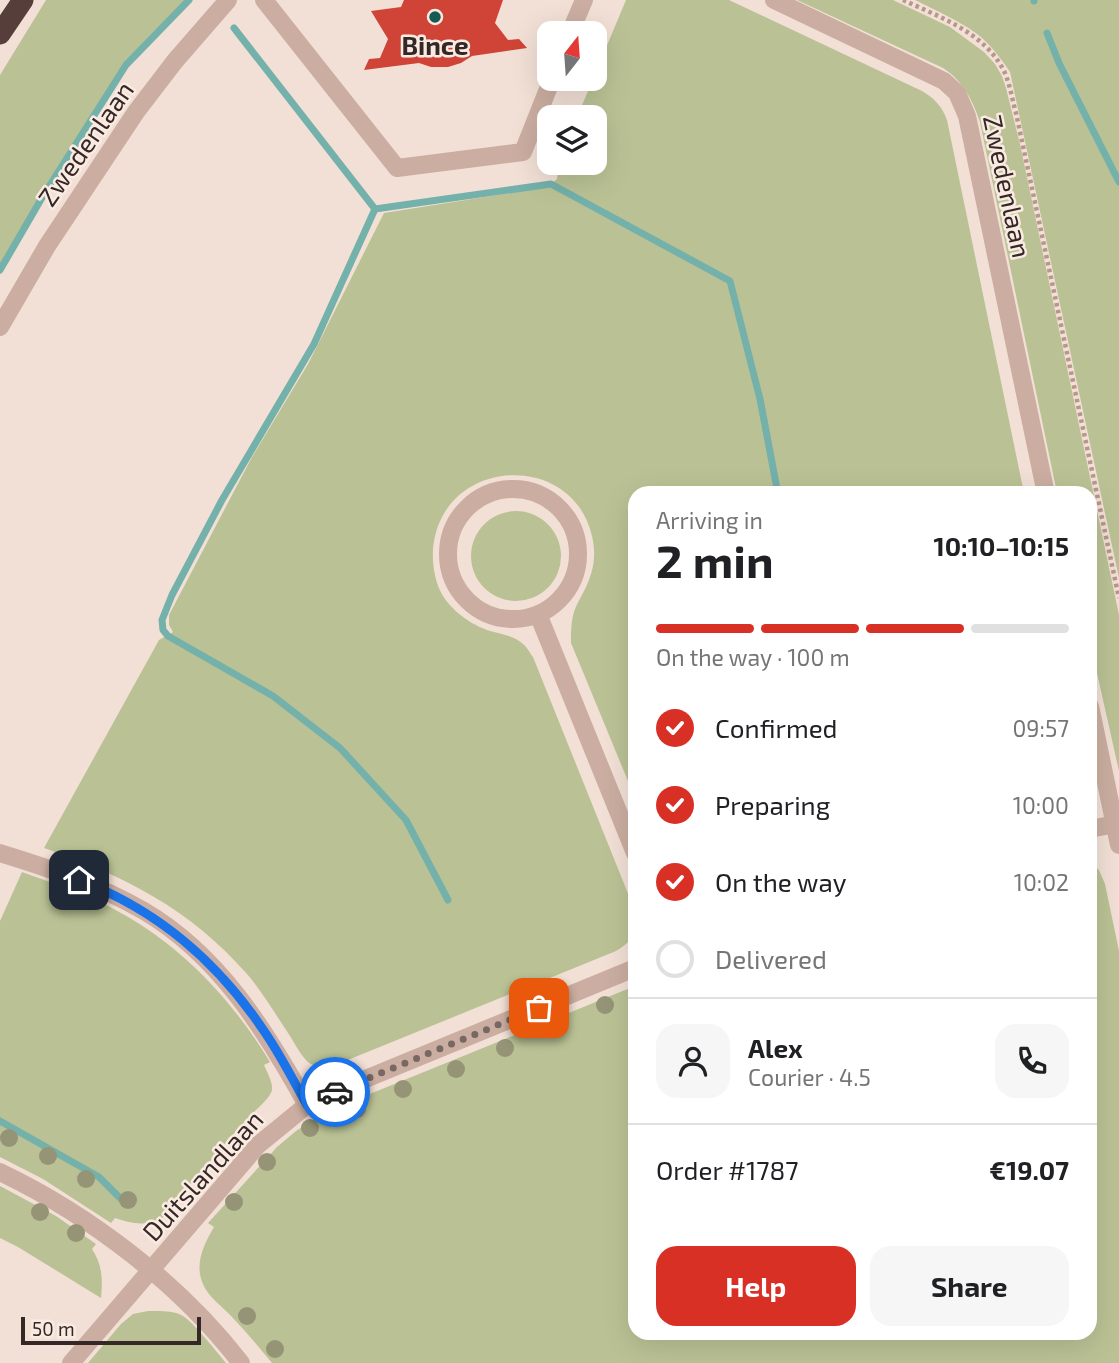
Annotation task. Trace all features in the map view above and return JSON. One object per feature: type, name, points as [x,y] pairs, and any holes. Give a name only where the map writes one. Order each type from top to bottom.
[{"type":"highway","points":[[0,34],[23,0]]},
{"type":"street","name":"Zwedenlaan","points":[[0,327],[47,246],[136,112],[175,61],[228,0]]},
{"type":"street","points":[[264,0],[397,168],[523,152],[547,91]]},
{"type":"street","points":[[575,21],[584,0]]},
{"type":"street","name":"Zwedenlaan","points":[[774,0],[944,81],[957,93],[967,116],[1044,486]]},
{"type":"street","points":[[516,489],[537,493],[554,503],[568,519],[577,537],[579,558],[575,578],[565,595],[547,611],[538,614],[526,619],[503,619],[481,612],[464,597],[452,578],[447,555],[451,533],[462,513],[477,499],[496,491],[516,489]]},
{"type":"street","points":[[538,614],[628,836]]},
{"type":"street","points":[[1097,739],[1119,845]]},
{"type":"street","points":[[1097,828],[1115,824]]},
{"type":"street","points":[[0,853],[94,886],[145,912],[178,935],[202,955],[246,1005],[265,1032],[307,1105]]},
{"type":"street","name":"Duitslandlaan","points":[[71,1363],[258,1145],[307,1105],[628,971]]},
{"type":"street","points":[[0,1172],[82,1217],[109,1237],[181,1297],[241,1363]]},
{"type":"path","points":[[904,0],[969,33],[993,54],[1006,74],[1095,486]]},
{"type":"path","points":[[1097,494],[1119,598]]},
{"type":"green space","points":[[46,0],[189,0],[126,65],[43,196],[0,270],[0,75]]},
{"type":"green space","points":[[626,0],[729,0],[922,91],[937,103],[947,120],[1023,486],[628,486],[628,781],[571,643],[574,612],[589,579],[594,558],[592,536],[580,508],[560,488],[535,478],[508,475],[482,482],[458,496],[441,518],[433,549],[438,585],[443,596],[465,619],[479,627],[516,639],[533,657],[628,894],[628,942],[616,951],[328,1068],[316,1066],[303,1057],[247,974],[203,931],[129,883],[44,848],[159,640],[173,632],[169,625],[169,615],[252,457],[308,364],[384,213],[548,187],[558,175],[607,175],[607,105],[582,105],[588,91],[607,91],[607,45]]},
{"type":"green space","points":[[797,0],[893,0],[950,27],[984,52],[995,64],[1006,88],[1020,144],[1092,486],[1056,486],[980,122],[966,91],[943,68]]},
{"type":"green space","points":[[915,0],[1119,0],[1119,578],[1010,72],[994,50],[976,33]]},
{"type":"green space","points":[[1097,510],[1119,615],[1119,771],[1097,673]]},
{"type":"green space","points":[[516,511],[541,519],[553,531],[561,556],[553,581],[541,593],[516,601],[491,593],[479,581],[471,556],[479,531],[491,519]]},
{"type":"green space","points":[[1097,868],[1105,884],[1119,951],[1119,1363],[272,1363],[205,1289],[200,1277],[200,1262],[214,1227],[208,1223],[277,1147],[323,1113],[628,989],[628,1340],[1097,1340]]},
{"type":"green space","points":[[22,872],[109,907],[166,942],[223,997],[270,1062],[264,1065],[272,1087],[268,1097],[225,1143],[162,1219],[138,1223],[115,1218],[111,1223],[43,1179],[0,1157],[0,921]]},
{"type":"green space","points":[[0,1186],[56,1216],[96,1244],[92,1249],[101,1272],[101,1298],[0,1238]]},
{"type":"green space","points":[[148,1311],[170,1312],[183,1316],[226,1363],[88,1363],[121,1324],[133,1314]]},
{"type":"building","points":[[404,0],[503,0],[495,23],[508,40],[519,39],[527,48],[472,56],[448,67],[431,67],[419,63],[364,70],[369,59],[380,58],[388,39],[371,11],[401,7]]},
{"type":"waterway","points":[[0,270],[43,196],[126,65],[189,0]]},
{"type":"waterway","points":[[234,28],[375,209],[551,184],[730,281],[760,399],[776,486]]},
{"type":"waterway","points":[[1047,33],[1059,63],[1119,182]]},
{"type":"waterway","points":[[375,209],[314,344],[222,500],[172,595],[162,620],[163,630],[168,636],[273,696],[340,748],[406,820],[448,900]]},
{"type":"waterway","points":[[0,1121],[99,1177],[120,1198]]},
{"type":"way so far","points":[[335,1092],[539,1008]]},
{"type":"place","name":"Bince","points":[[435,17]]},
{"type":"route","points":[[79,880],[145,912],[202,955],[246,1005],[265,1032],[307,1105],[335,1092]]}]
